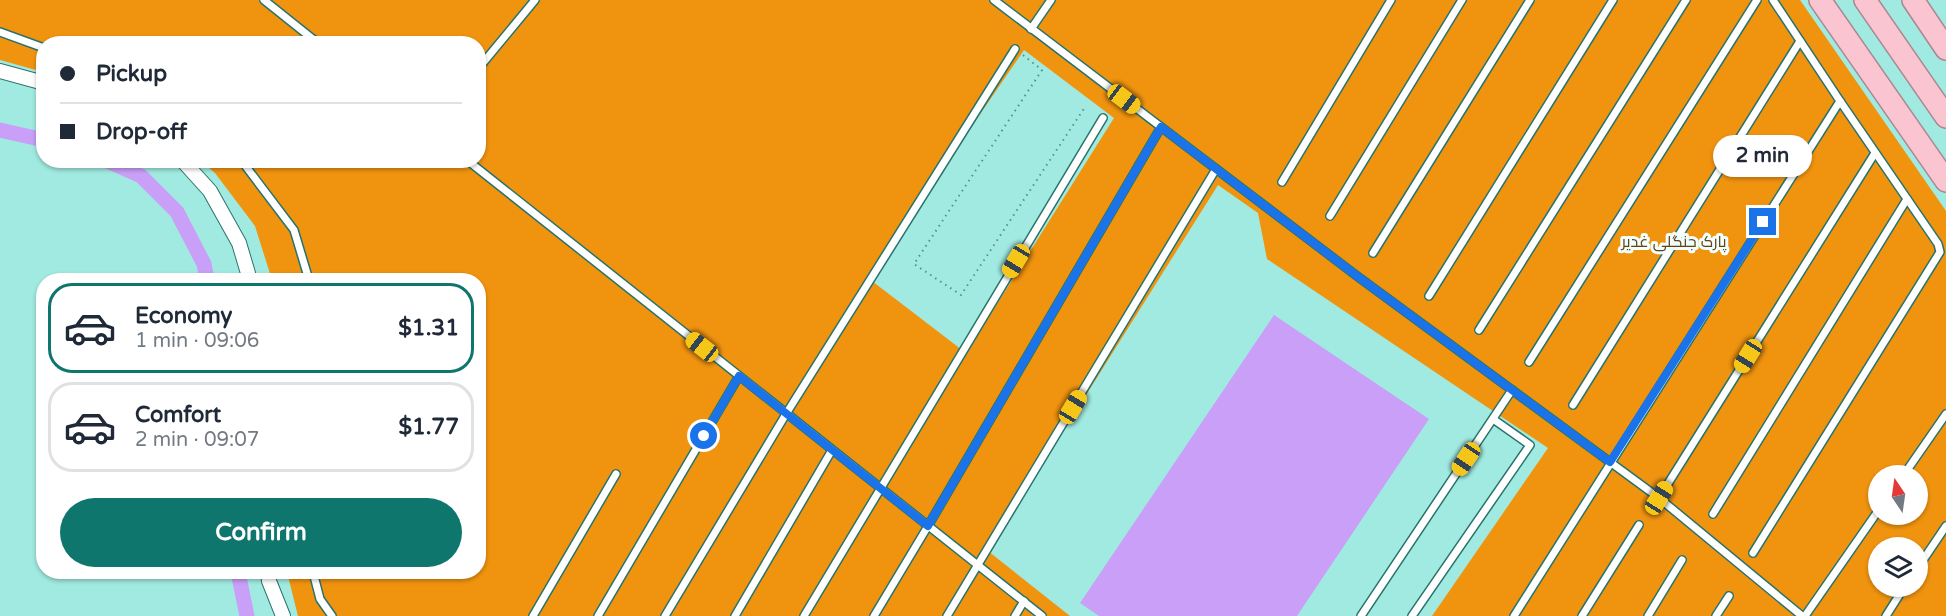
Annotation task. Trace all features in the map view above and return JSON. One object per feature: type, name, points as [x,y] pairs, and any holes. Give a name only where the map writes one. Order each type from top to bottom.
[{"type":"highway","points":[[1820,0],[1946,181]]},
{"type":"highway","points":[[1865,0],[1946,117]]},
{"type":"highway","points":[[1913,0],[1946,49]]},
{"type":"street","points":[[0,71],[36,81]]},
{"type":"street","points":[[189,168],[210,191],[239,243],[248,273]]},
{"type":"street","points":[[269,579],[283,616]]},
{"type":"lane","points":[[264,0],[309,36]]},
{"type":"lane","points":[[486,59],[534,0]]},
{"type":"lane","points":[[994,0],[1357,276],[1659,498],[1804,616],[1868,525]]},
{"type":"lane","points":[[1031,28],[1051,0]]},
{"type":"lane","points":[[1282,182],[1391,0]]},
{"type":"lane","points":[[1330,216],[1461,0]]},
{"type":"lane","points":[[1374,253],[1530,0]]},
{"type":"lane","points":[[1429,296],[1613,0]]},
{"type":"lane","points":[[1479,330],[1686,0]]},
{"type":"lane","points":[[1530,362],[1756,0]]},
{"type":"lane","points":[[1753,553],[1940,252],[1938,244],[1773,0]]},
{"type":"lane","points":[[0,32],[36,45]]},
{"type":"lane","points":[[1573,405],[1800,41]]},
{"type":"lane","points":[[665,616],[786,414],[1015,49]]},
{"type":"lane","points":[[1514,616],[1840,101]]},
{"type":"lane","points":[[804,616],[1103,118]]},
{"type":"lane","points":[[874,616],[1161,127]]},
{"type":"lane","points":[[1659,498],[1875,153]]},
{"type":"lane","points":[[247,168],[294,230],[307,273]]},
{"type":"lane","points":[[477,168],[1042,616]]},
{"type":"lane","points":[[948,616],[1216,169]]},
{"type":"lane","points":[[1713,514],[1907,199]]},
{"type":"lane","points":[[598,616],[739,376]]},
{"type":"lane","points":[[1361,616],[1512,390]]},
{"type":"lane","points":[[1911,465],[1946,414]]},
{"type":"lane","points":[[1412,616],[1530,445],[1493,419]]},
{"type":"lane","points":[[735,616],[832,450]]},
{"type":"lane","points":[[533,616],[616,474]]},
{"type":"lane","points":[[1582,616],[1639,525]]},
{"type":"lane","points":[[1928,552],[1946,525]]},
{"type":"lane","points":[[1648,616],[1682,560]]},
{"type":"lane","points":[[315,579],[320,598],[332,616]]},
{"type":"lane","points":[[1716,616],[1728,596]]},
{"type":"lane","points":[[1886,616],[1898,597]]},
{"type":"lane","points":[[1015,616],[1024,601]]},
{"type":"path","points":[[1015,49],[1042,70],[914,264],[962,295],[1085,107]]},
{"type":"green space","name":"پارک جنگلی غدیر","points":[[0,0],[1800,0],[1946,211],[1946,616],[1432,616],[1548,448],[1267,259],[1258,213],[1218,185],[988,551],[1070,616],[298,616],[289,579],[486,579],[486,273],[270,273],[255,226],[209,168],[486,168],[486,36],[36,36],[36,70],[0,60]],"holes":[[[1024,50],[1114,118],[966,353],[868,278]]]},
{"type":"shaded area","points":[[1274,315],[1429,419],[1297,616],[1099,616],[1080,603]]},
{"type":"waterway","points":[[0,130],[36,138]]},
{"type":"waterway","points":[[123,168],[141,176],[177,212],[204,264],[206,273]]},
{"type":"waterway","points":[[239,579],[247,616]]},
{"type":"route","points":[[704,436],[739,376],[928,526],[1161,127],[1357,276],[1610,462],[1763,222]]}]
